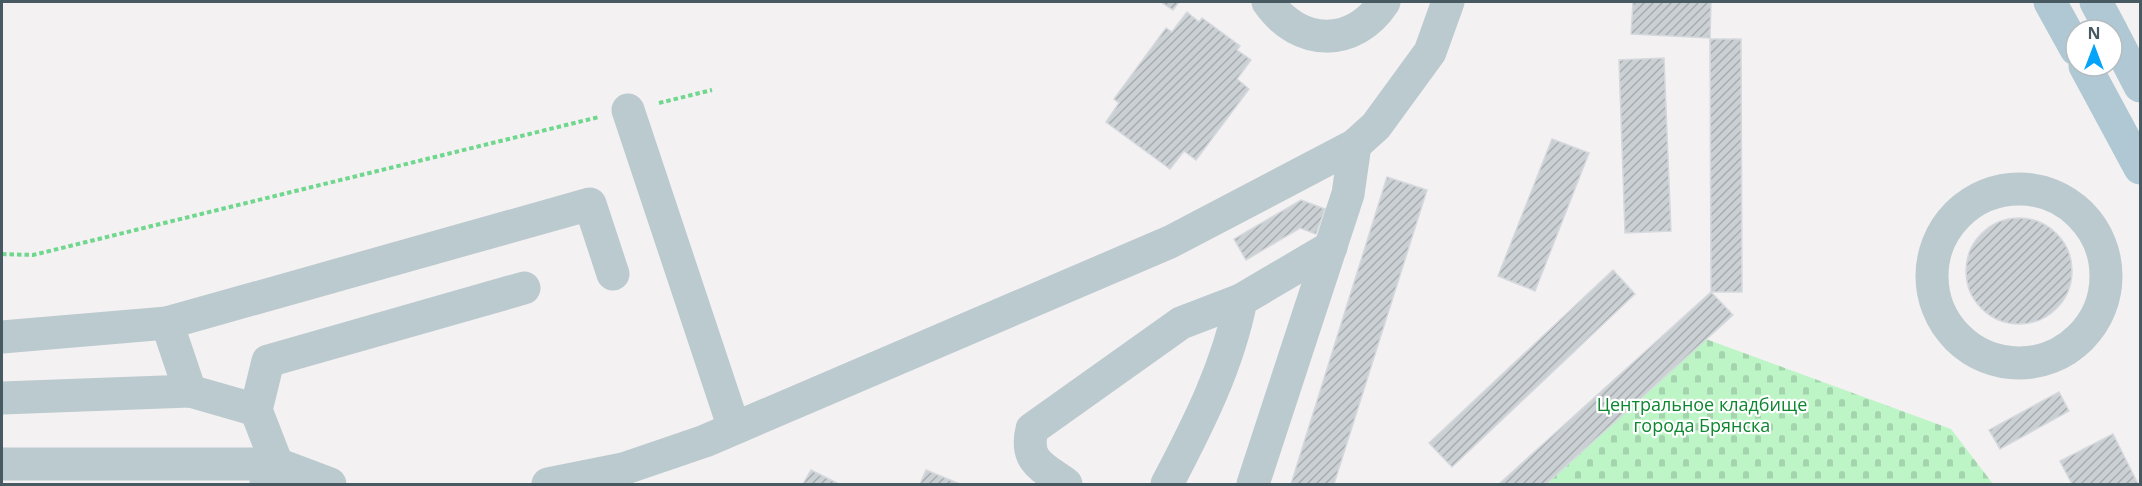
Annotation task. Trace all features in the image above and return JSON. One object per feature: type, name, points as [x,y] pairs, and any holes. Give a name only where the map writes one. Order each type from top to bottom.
[{"type":"main road","points":[[2050,2],[2064,27]]},
{"type":"main road","points":[[2096,2],[2104,18]]},
{"type":"main road","points":[[2124,56],[2140,86]]},
{"type":"main road","points":[[2091,78],[2140,168]]},
{"type":"lane","points":[[1268,2],[1278,16],[1294,29],[1314,36],[1335,36],[1356,30],[1375,16],[1384,2]]},
{"type":"lane","points":[[548,484],[614,477],[705,441],[1170,242],[1355,145],[1376,126],[1430,52],[1448,2]]},
{"type":"lane","points":[[628,110],[734,428]]},
{"type":"lane","points":[[1253,484],[1348,194],[1355,145]]},
{"type":"lane","points":[[2015,188],[2043,191],[2068,203],[2089,222],[2102,247],[2107,275],[2103,303],[2090,328],[2069,348],[2044,360],[2016,363],[1988,358],[1962,342],[1943,320],[1932,291],[1932,262],[1941,234],[1960,210],[1985,194],[2015,188]]},
{"type":"lane","points":[[2,337],[167,323],[590,204],[613,274]]},
{"type":"lane","points":[[1066,484],[1033,460],[1028,446],[1032,429],[1182,323],[1241,300],[1331,247]]},
{"type":"lane","points":[[271,474],[256,410],[267,361],[524,288]]},
{"type":"lane","points":[[1167,484],[1202,417],[1233,340],[1241,300]]},
{"type":"lane","points":[[167,323],[190,391]]},
{"type":"lane","points":[[2,398],[190,391],[256,410]]},
{"type":"lane","points":[[2,464],[271,474],[330,484]]},
{"type":"path","points":[[2,255],[33,255],[712,90]]},
{"type":"green space","name":"Центральное кладбище города Брянска","points":[[1684,331],[1951,429],[1993,484],[1538,484]]},
{"type":"building","points":[[1161,2],[1179,2],[1173,10]]},
{"type":"building","points":[[1633,2],[1711,2],[1710,38],[1631,34]]},
{"type":"building","points":[[1187,12],[1199,22],[1202,18],[1240,46],[1237,50],[1251,60],[1237,79],[1249,89],[1196,160],[1184,151],[1170,169],[1106,122],[1119,103],[1114,99],[1166,28],[1172,32]]},
{"type":"building","points":[[1710,39],[1741,39],[1742,292],[1711,292]]},
{"type":"building","points":[[1664,58],[1671,231],[1625,233],[1619,60]]},
{"type":"building","points":[[1552,139],[1589,153],[1535,291],[1498,276]]},
{"type":"building","points":[[1387,177],[1427,190],[1334,484],[1291,484]]},
{"type":"building","points":[[1301,200],[1325,209],[1316,234],[1300,228],[1246,260],[1234,239]]},
{"type":"building","points":[[2019,218],[2039,222],[2056,234],[2068,251],[2072,271],[2068,291],[2056,308],[2039,320],[2019,324],[1999,320],[1982,308],[1970,291],[1966,271],[1970,251],[1982,234],[1999,222]]},
{"type":"building","points":[[1613,270],[1635,294],[1452,467],[1429,443]]},
{"type":"building","points":[[1711,292],[1733,315],[1546,484],[1499,484]]},
{"type":"building","points":[[2059,392],[2069,411],[2000,449],[1989,430]]},
{"type":"building","points":[[2113,434],[2138,484],[2072,484],[2060,461]]},
{"type":"building","points":[[811,470],[839,484],[803,484]]},
{"type":"building","points":[[926,470],[960,484],[920,484]]}]
